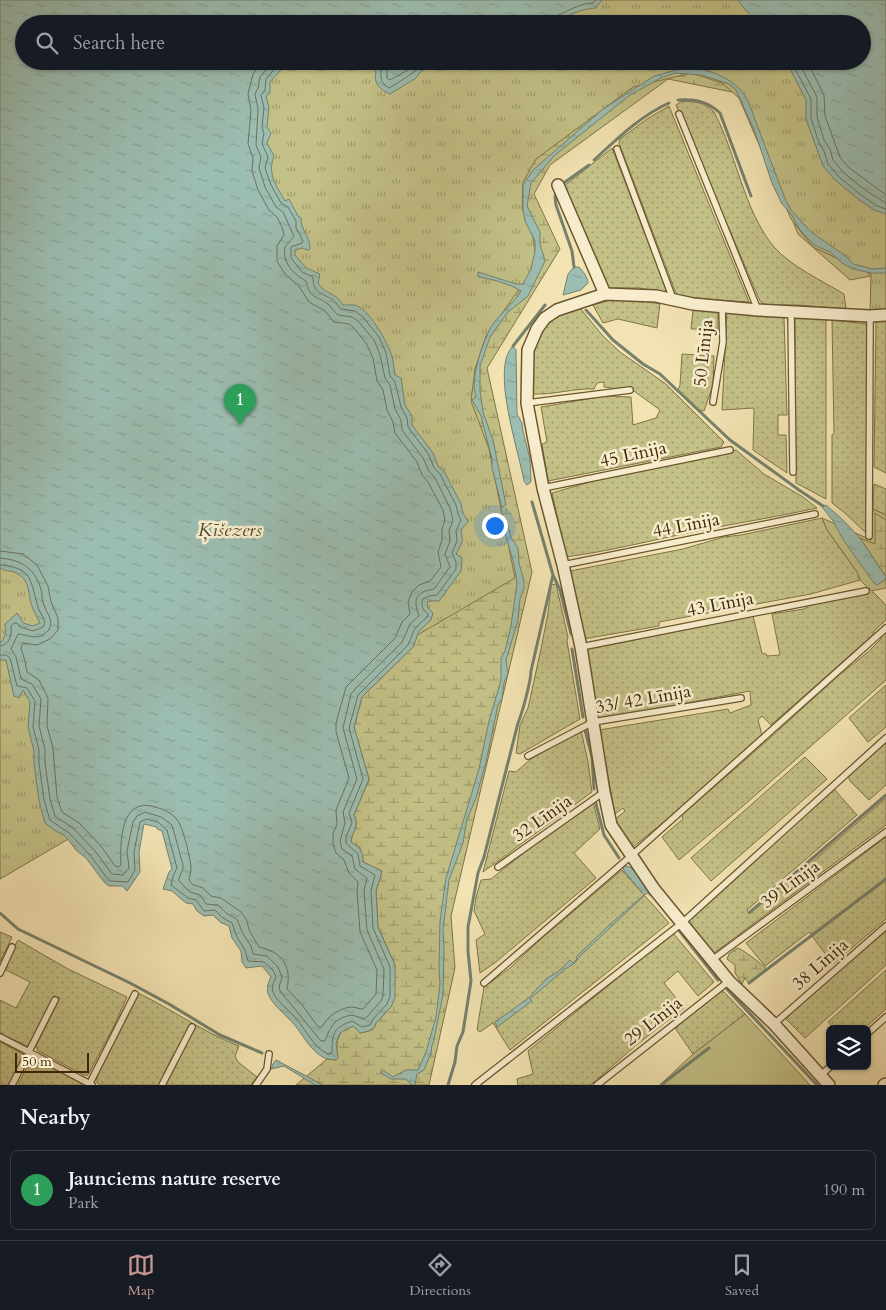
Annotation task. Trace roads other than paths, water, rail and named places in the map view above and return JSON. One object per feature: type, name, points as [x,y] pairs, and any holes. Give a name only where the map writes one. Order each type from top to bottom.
[{"type":"street","points":[[558,186],[605,294]]},
{"type":"street","points":[[829,1085],[774,1024],[729,981],[654,889],[611,825],[581,647],[563,565],[543,488],[526,403],[528,350],[537,329],[545,318],[557,310],[605,294],[656,296],[693,304],[758,310],[870,316],[886,315]]},
{"type":"lane","points":[[679,114],[758,310]]},
{"type":"lane","points":[[618,149],[673,299]]},
{"type":"lane","name":"50 Līnija","points":[[713,402],[723,342],[722,307]]},
{"type":"lane","points":[[791,311],[793,472]]},
{"type":"lane","points":[[869,536],[870,316]]},
{"type":"lane","points":[[526,403],[630,390]]},
{"type":"lane","name":"45 Līnija","points":[[543,488],[730,450]]},
{"type":"lane","name":"44 Līnija","points":[[563,565],[814,514]]},
{"type":"lane","name":"43 Līnija","points":[[581,647],[866,591]]},
{"type":"lane","points":[[484,983],[631,856],[886,628]]},
{"type":"lane","name":"33/ 42 Līnija","points":[[528,756],[593,722],[741,698]]},
{"type":"lane","points":[[475,1085],[682,923],[886,738]]},
{"type":"lane","name":"32 Līnija","points":[[498,867],[604,792]]},
{"type":"lane","name":"39 Līnija","points":[[712,960],[886,832]]},
{"type":"lane","name":"38 Līnija","points":[[774,1024],[886,926]]},
{"type":"lane","points":[[0,973],[12,947]]},
{"type":"lane","name":"29 Līnija","points":[[597,1085],[729,981]]},
{"type":"lane","points":[[0,1037],[90,1085],[135,994]]},
{"type":"lane","points":[[12,1085],[55,1000]]},
{"type":"lane","points":[[871,1030],[886,1017]]},
{"type":"lane","points":[[162,1085],[192,1027]]},
{"type":"lane","points":[[256,1085],[267,1070],[269,1054]]},
{"type":"lane","points":[[820,1076],[827,1070]]},
{"type":"water","name":"Ķīšezers","points":[[0,0],[602,0],[596,8],[570,15],[15,15],[15,70],[281,70],[270,82],[270,93],[266,96],[269,107],[267,127],[271,133],[267,143],[274,156],[272,174],[278,190],[285,201],[289,199],[301,218],[302,227],[310,244],[310,249],[308,250],[302,248],[295,250],[295,255],[306,268],[320,274],[318,283],[324,290],[337,298],[343,305],[360,307],[376,325],[390,351],[395,375],[401,378],[405,405],[412,416],[412,425],[433,453],[438,466],[444,471],[468,522],[462,530],[462,542],[456,554],[462,558],[461,571],[439,601],[427,602],[428,608],[433,613],[431,620],[419,631],[413,647],[362,697],[354,727],[369,779],[354,815],[356,825],[351,842],[360,850],[363,862],[382,871],[376,891],[378,927],[395,965],[395,998],[391,1007],[376,1023],[374,1028],[360,1033],[353,1026],[340,1033],[336,1043],[338,1058],[336,1060],[325,1058],[316,1052],[292,1021],[273,1002],[268,991],[271,977],[262,966],[246,968],[242,962],[241,951],[232,938],[229,926],[220,922],[213,915],[204,916],[197,911],[193,904],[186,903],[172,891],[163,889],[169,872],[172,869],[162,831],[157,829],[157,827],[144,824],[139,852],[140,872],[127,891],[122,886],[109,886],[104,882],[86,858],[77,851],[65,836],[45,823],[39,801],[34,751],[28,727],[30,702],[23,690],[19,698],[14,696],[6,660],[0,660],[0,643],[5,634],[5,624],[17,613],[23,623],[33,626],[40,623],[31,605],[25,581],[16,573],[0,568]]},
{"type":"water","points":[[738,0],[886,0],[886,214],[874,210],[858,199],[835,180],[823,166],[806,119],[806,100],[791,70],[871,70],[871,15],[750,15]]},
{"type":"water","points":[[374,70],[423,70],[416,78],[390,94],[376,83]]},
{"type":"water","points":[[677,70],[704,70],[730,81],[745,96],[750,105],[791,210],[811,232],[846,256],[853,264],[873,269],[886,268],[886,273],[871,273],[853,269],[842,263],[830,252],[814,245],[800,230],[791,214],[782,204],[772,183],[755,132],[736,90],[729,84],[702,75],[675,73],[661,78],[630,95],[555,155],[531,183],[527,206],[540,232],[540,244],[545,261],[528,296],[508,312],[490,337],[480,366],[480,391],[483,412],[493,440],[506,505],[502,507],[481,416],[472,400],[476,396],[474,380],[478,359],[489,330],[521,291],[501,282],[478,277],[478,272],[516,284],[523,284],[531,269],[535,241],[525,221],[523,185],[533,170],[603,109],[654,76]]},
{"type":"water","points":[[574,267],[581,269],[588,283],[581,290],[563,295],[568,274]]},
{"type":"water","points":[[513,346],[516,350],[517,414],[522,423],[530,459],[531,482],[527,485],[524,481],[512,431],[505,390],[504,372],[507,357]]},
{"type":"water","points":[[826,505],[860,538],[886,577],[884,581],[877,585],[874,583],[822,507]]},
{"type":"water","points":[[506,519],[511,537],[518,548],[524,588],[520,599],[518,620],[506,660],[508,674],[504,683],[502,699],[498,705],[486,762],[476,798],[467,819],[463,843],[449,880],[443,929],[443,995],[431,1053],[424,1070],[417,1074],[415,1085],[412,1085],[406,1079],[391,1079],[381,1073],[383,1070],[393,1077],[406,1070],[418,1070],[426,1052],[436,1017],[440,984],[440,921],[446,878],[479,769],[489,721],[501,680],[501,658],[505,651],[511,626],[517,583],[514,564],[502,523]]},
{"type":"water","points":[[623,867],[632,868],[674,923],[653,897],[647,893],[579,957],[575,963],[565,969],[530,999],[532,1001],[497,1027],[495,1022],[530,997],[546,979],[559,971],[570,960],[573,963],[577,959],[576,957],[607,927],[644,895],[624,871]]},
{"type":"water","points":[[276,1060],[323,1085],[315,1085],[284,1066],[271,1069]]},
{"type":"waterway","points":[[678,100],[701,102],[720,113],[751,196]]},
{"type":"waterway","points":[[594,160],[648,114],[669,103]]},
{"type":"waterway","points":[[561,185],[589,165]]},
{"type":"waterway","points":[[556,192],[556,205],[572,251],[574,267]]},
{"type":"waterway","points":[[513,346],[545,305]]},
{"type":"waterway","points":[[586,310],[613,340],[643,364],[660,374],[730,440],[823,506]]},
{"type":"waterway","points":[[448,1085],[455,1062],[457,1046],[463,1032],[471,981],[468,927],[478,873],[484,857],[530,682],[553,575],[532,502]]},
{"type":"waterway","points":[[553,575],[560,590],[571,634]]},
{"type":"waterway","points":[[572,649],[583,717]]},
{"type":"waterway","points":[[585,730],[592,757],[594,789]]},
{"type":"waterway","points":[[750,912],[886,795]]},
{"type":"waterway","points":[[595,800],[604,835],[619,858]]},
{"type":"waterway","points":[[749,983],[886,879]]},
{"type":"waterway","points":[[0,913],[18,929],[130,983],[220,1035],[262,1053]]},
{"type":"waterway","points":[[678,929],[718,980]]},
{"type":"waterway","points":[[725,987],[817,1085]]},
{"type":"waterway","points":[[661,1085],[709,1048]]},
{"type":"place","name":"Jaunciems nature reserve","points":[[240,425]]}]
